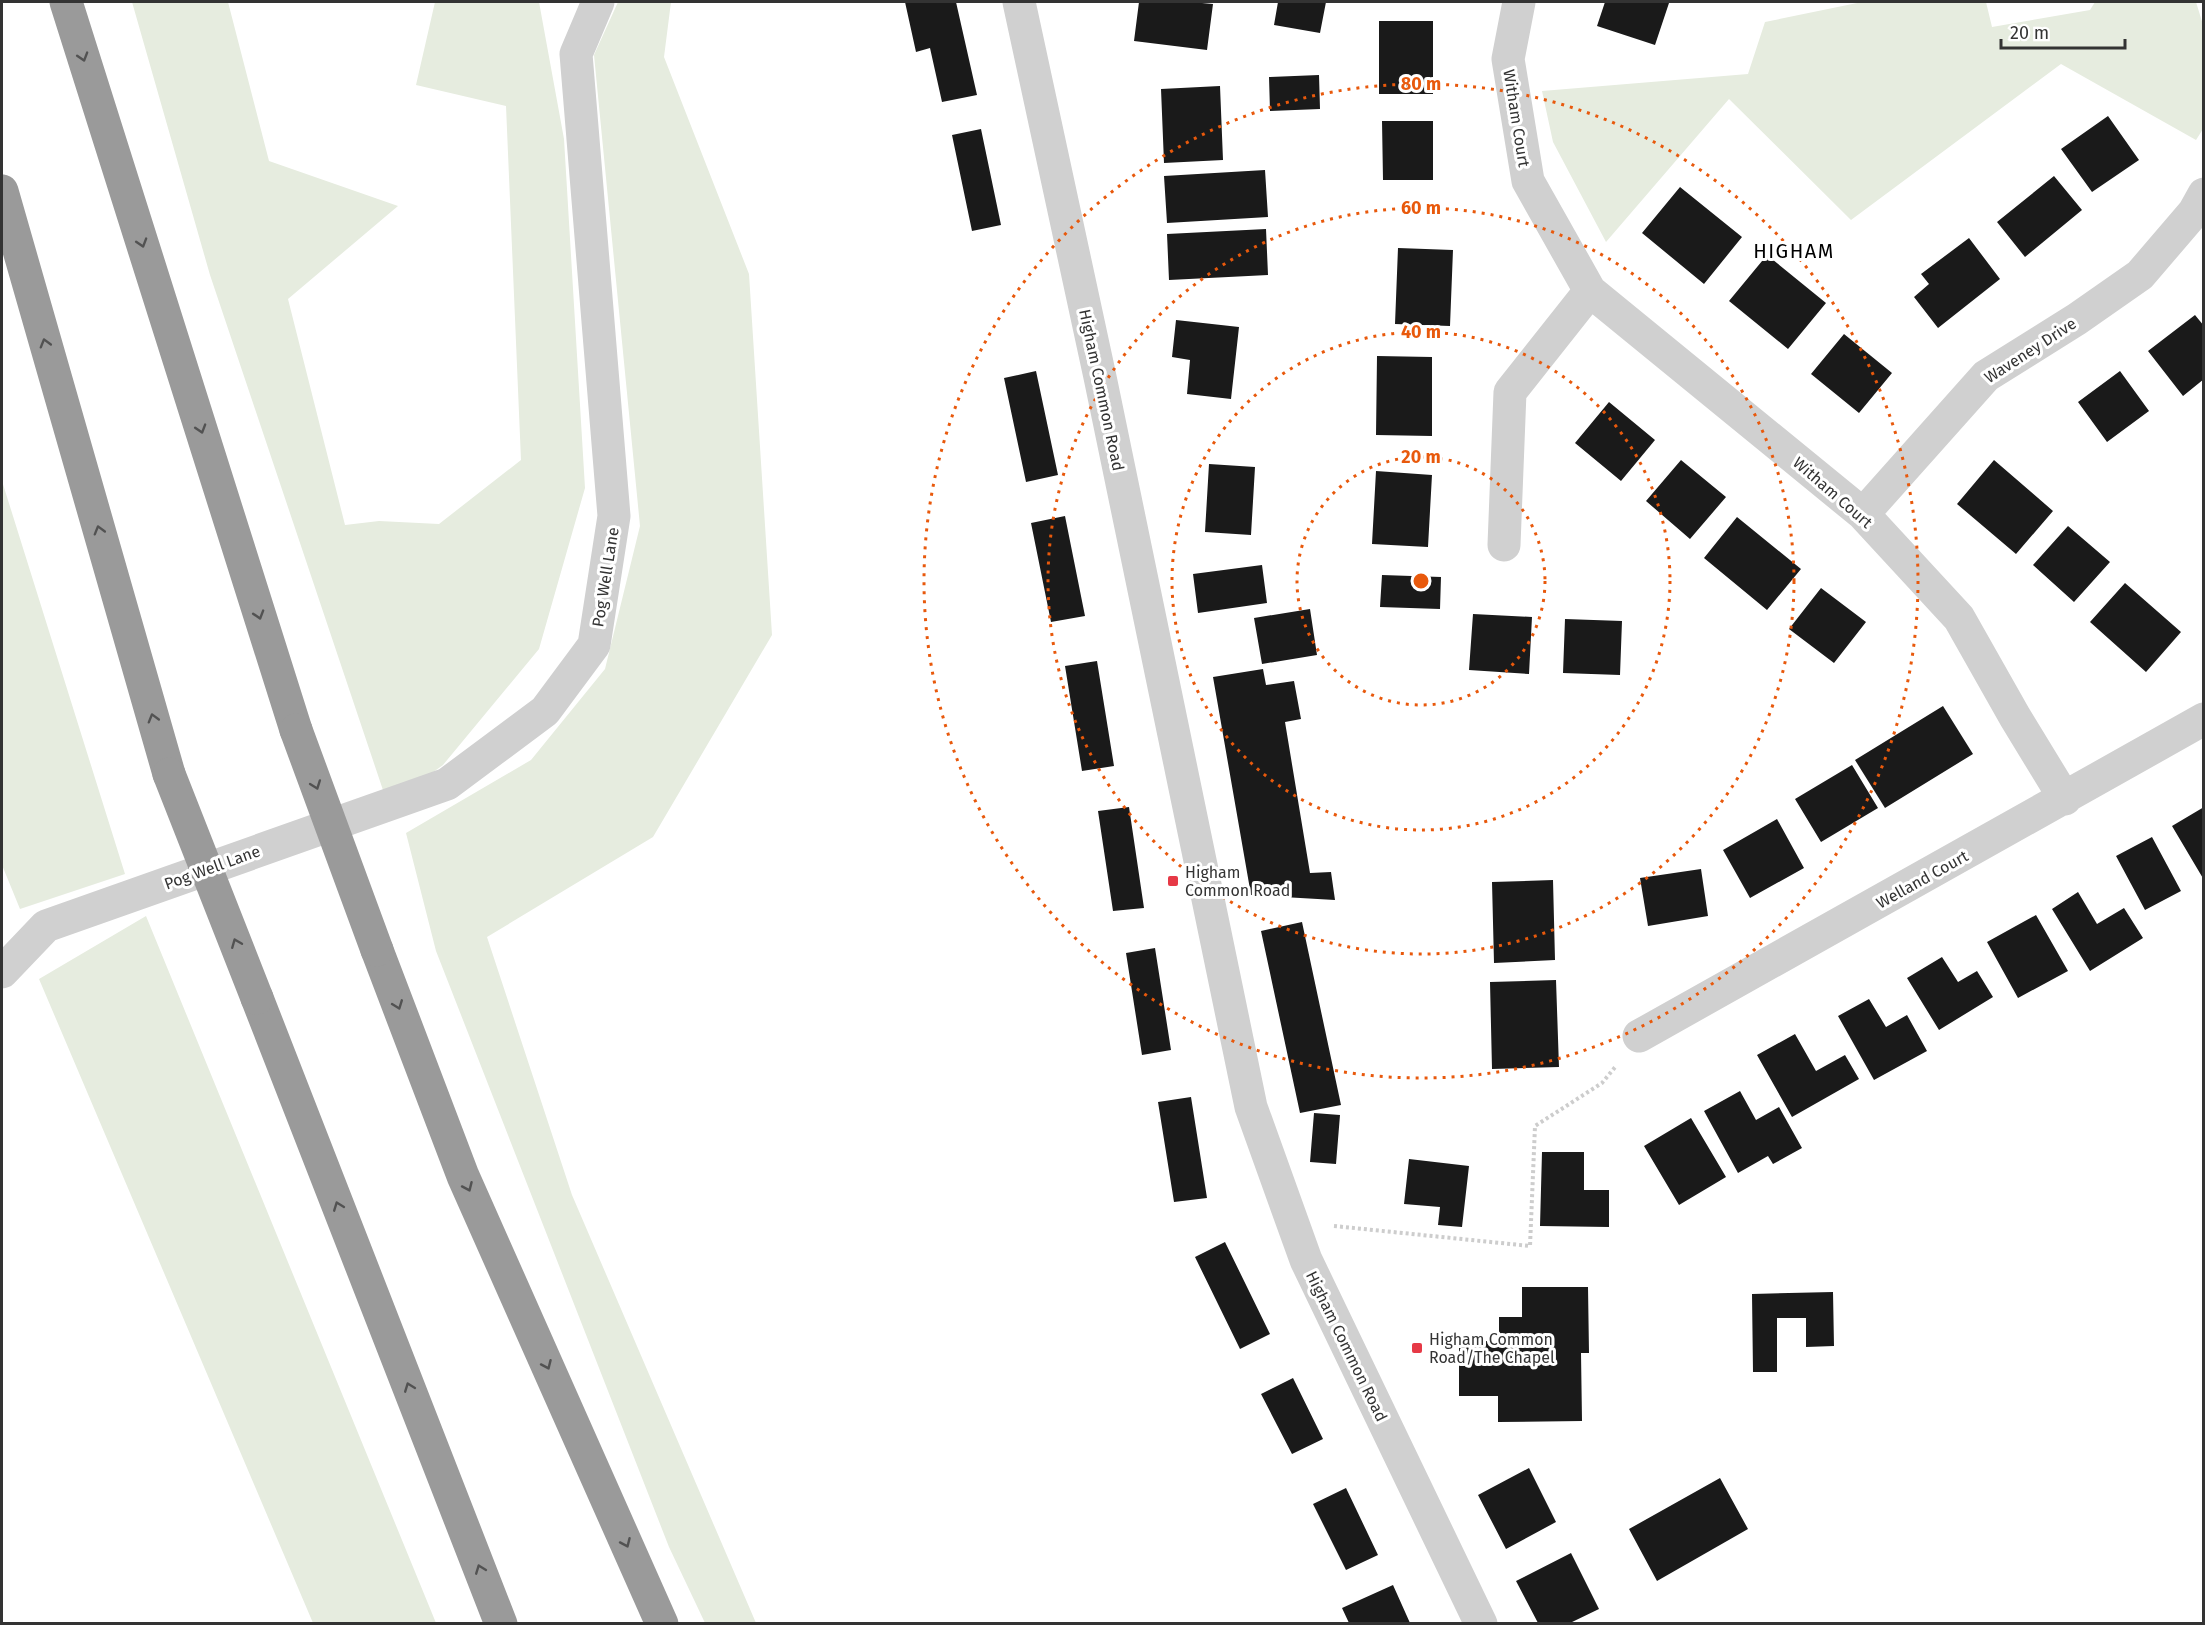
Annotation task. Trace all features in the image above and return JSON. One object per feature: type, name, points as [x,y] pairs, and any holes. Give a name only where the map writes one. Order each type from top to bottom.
[{"type":"highway","points":[[66,2],[296,730],[463,1176],[662,1623]]},
{"type":"highway","points":[[2,190],[169,774],[501,1623]]},
{"type":"street","name":"Pog Well Lane","points":[[2,972],[46,926],[447,784],[545,711],[594,645],[614,516],[576,54],[598,2]]},
{"type":"street","name":"Higham Common Road","points":[[1019,2],[1105,400],[1251,1107],[1305,1260],[1481,1623]]},
{"type":"street","name":"Witham Court","points":[[1519,2],[1508,59],[1528,181],[1590,291],[1863,514],[1959,618],[2065,799]]},
{"type":"street","name":"Waveney Drive","points":[[1863,514],[1986,376],[2077,319],[2140,275],[2194,212],[2204,194]]},
{"type":"street","points":[[1504,545],[1510,392],[1590,291]]},
{"type":"street","name":"Welland Court","points":[[1639,1036],[2204,719]]},
{"type":"path","points":[[1292,1221],[1530,1246],[1535,1126],[1602,1083],[1639,1036]]},
{"type":"shaded area","points":[[132,2],[228,2],[269,161],[398,206],[288,299],[345,525],[379,521],[439,524],[521,460],[506,106],[416,85],[435,2],[539,2],[564,139],[585,488],[539,649],[443,765],[388,805],[210,275]]},
{"type":"shaded area","points":[[618,2],[671,2],[664,57],[749,274],[772,635],[653,837],[487,937],[572,1195],[756,1623],[705,1623],[669,1547],[436,951],[406,833],[531,760],[605,669],[640,526],[594,55]]},
{"type":"shaded area","points":[[1862,2],[1986,2],[1992,27],[2090,10],[2095,2],[2196,2],[2204,28],[2203,129],[2196,140],[2061,64],[1851,220],[1729,99],[1606,242],[1553,142],[1542,91],[1748,74],[1765,22]]},
{"type":"shaded area","points":[[2,481],[125,874],[20,909],[2,865]]},
{"type":"shaded area","points":[[146,916],[436,1623],[313,1623],[39,979]]},
{"type":"building","points":[[905,2],[956,2],[977,95],[942,102],[930,48],[916,52]]},
{"type":"building","points":[[1139,2],[1213,4],[1207,50],[1134,41]]},
{"type":"building","points":[[1278,2],[1326,2],[1320,33],[1274,25]]},
{"type":"building","points":[[1605,2],[1669,3],[1655,45],[1597,26]]},
{"type":"building","points":[[1379,21],[1433,21],[1433,94],[1379,94]]},
{"type":"building","points":[[1319,75],[1320,109],[1270,111],[1269,77]]},
{"type":"building","points":[[1220,86],[1223,160],[1164,163],[1161,89]]},
{"type":"building","points":[[2108,116],[2139,160],[2092,192],[2061,149]]},
{"type":"building","points":[[1382,121],[1433,121],[1433,180],[1383,180]]},
{"type":"building","points":[[981,129],[1001,225],[972,231],[952,135]]},
{"type":"building","points":[[1265,170],[1268,217],[1167,223],[1164,176]]},
{"type":"building","points":[[2054,176],[2082,210],[2025,257],[1997,222]]},
{"type":"building","points":[[1680,187],[1742,237],[1704,284],[1642,233]]},
{"type":"building","points":[[1266,229],[1268,275],[1169,280],[1167,234]]},
{"type":"building","points":[[1969,238],[2000,279],[1938,328],[1914,297],[1929,284],[1921,274]]},
{"type":"building","points":[[1398,248],[1453,250],[1450,326],[1395,324]]},
{"type":"building","points":[[1767,255],[1826,303],[1788,349],[1729,301]]},
{"type":"building","points":[[2195,315],[2204,326],[2204,379],[2183,396],[2148,351]]},
{"type":"building","points":[[1176,320],[1239,327],[1231,399],[1187,394],[1190,360],[1172,357]]},
{"type":"building","points":[[1844,334],[1892,373],[1859,413],[1811,374]]},
{"type":"building","points":[[1377,356],[1432,357],[1432,436],[1376,435]]},
{"type":"building","points":[[1036,371],[1058,475],[1026,482],[1004,378]]},
{"type":"building","points":[[2120,371],[2149,411],[2107,442],[2078,402]]},
{"type":"building","points":[[1609,402],[1655,440],[1621,481],[1575,443]]},
{"type":"building","points":[[1681,460],[1726,497],[1690,539],[1646,501]]},
{"type":"building","points":[[1994,460],[2053,511],[2016,554],[1957,504]]},
{"type":"building","points":[[1209,464],[1255,467],[1251,535],[1205,532]]},
{"type":"building","points":[[1376,471],[1432,475],[1428,547],[1372,544]]},
{"type":"building","points":[[1065,516],[1085,616],[1051,622],[1031,523]]},
{"type":"building","points":[[1737,517],[1801,569],[1767,610],[1704,558]]},
{"type":"building","points":[[2068,526],[2110,562],[2074,602],[2033,565]]},
{"type":"building","points":[[1262,565],[1267,603],[1198,613],[1193,574]]},
{"type":"building","points":[[1382,575],[1441,577],[1440,609],[1380,607]]},
{"type":"building","points":[[2125,583],[2181,632],[2146,672],[2090,622]]},
{"type":"building","points":[[1821,588],[1866,622],[1834,663],[1789,629]]},
{"type":"building","points":[[1310,609],[1317,655],[1262,664],[1254,618]]},
{"type":"building","points":[[1473,614],[1532,617],[1529,674],[1469,670]]},
{"type":"building","points":[[1565,619],[1622,621],[1620,675],[1563,673]]},
{"type":"building","points":[[1097,661],[1114,766],[1082,771],[1065,666]]},
{"type":"building","points":[[1263,669],[1266,685],[1294,681],[1301,719],[1285,722],[1310,873],[1331,872],[1335,900],[1251,895],[1213,677]]},
{"type":"building","points":[[1943,706],[1973,754],[1885,808],[1855,760]]},
{"type":"building","points":[[1852,765],[1878,808],[1821,842],[1795,799]]},
{"type":"building","points":[[1129,807],[1144,908],[1113,911],[1098,811]]},
{"type":"building","points":[[2204,807],[2204,880],[2172,826]]},
{"type":"building","points":[[1777,819],[1804,868],[1750,898],[1723,850]]},
{"type":"building","points":[[2152,837],[2181,891],[2145,910],[2116,856]]},
{"type":"building","points":[[1701,869],[1708,916],[1648,926],[1640,878]]},
{"type":"building","points":[[1553,880],[1555,960],[1494,963],[1492,882]]},
{"type":"building","points":[[2078,892],[2097,924],[2124,908],[2143,938],[2090,971],[2052,909]]},
{"type":"building","points":[[2036,915],[2068,971],[2018,998],[1987,942]]},
{"type":"building","points":[[1302,922],[1341,1105],[1300,1113],[1261,931]]},
{"type":"building","points":[[1155,948],[1171,1050],[1142,1055],[1126,953]]},
{"type":"building","points":[[1942,957],[1958,982],[1977,971],[1993,997],[1939,1030],[1907,978]]},
{"type":"building","points":[[1556,980],[1559,1067],[1492,1069],[1490,982]]},
{"type":"building","points":[[1869,999],[1886,1027],[1907,1015],[1927,1051],[1874,1080],[1838,1016]]},
{"type":"building","points":[[1795,1034],[1816,1071],[1845,1055],[1859,1079],[1792,1117],[1757,1055]]},
{"type":"building","points":[[1740,1091],[1756,1120],[1779,1107],[1802,1148],[1773,1164],[1768,1156],[1738,1173],[1704,1111]]},
{"type":"building","points":[[1191,1097],[1207,1198],[1174,1202],[1158,1102]]},
{"type":"building","points":[[1314,1113],[1340,1115],[1336,1164],[1310,1162]]},
{"type":"building","points":[[1691,1118],[1726,1177],[1679,1205],[1644,1146]]},
{"type":"building","points":[[1542,1152],[1584,1152],[1584,1190],[1609,1190],[1609,1227],[1540,1226]]},
{"type":"building","points":[[1409,1159],[1469,1166],[1462,1227],[1438,1225],[1440,1207],[1404,1204]]},
{"type":"building","points":[[1225,1242],[1270,1334],[1240,1349],[1195,1257]]},
{"type":"building","points":[[1522,1287],[1588,1287],[1589,1353],[1581,1353],[1582,1421],[1498,1422],[1498,1396],[1459,1396],[1459,1341],[1499,1341],[1499,1317],[1522,1317]]},
{"type":"building","points":[[1833,1292],[1834,1346],[1806,1347],[1806,1318],[1777,1318],[1777,1372],[1753,1372],[1752,1294]]},
{"type":"building","points":[[1293,1378],[1323,1439],[1292,1454],[1261,1394]]},
{"type":"building","points":[[1529,1468],[1556,1522],[1506,1549],[1478,1495]]},
{"type":"building","points":[[1720,1478],[1748,1529],[1657,1581],[1629,1529]]},
{"type":"building","points":[[1346,1488],[1378,1555],[1346,1570],[1313,1504]]},
{"type":"building","points":[[1571,1553],[1599,1609],[1570,1623],[1538,1623],[1516,1581]]},
{"type":"building","points":[[1393,1585],[1410,1623],[1349,1623],[1342,1608]]},
{"type":"place","name":"Higham Common Road","points":[[1173,881]]},
{"type":"place","name":"Higham Common Road/The Chapel","points":[[1417,1348]]},
{"type":"district","name":"HIGHAM","points":[[1794,251]]}]
